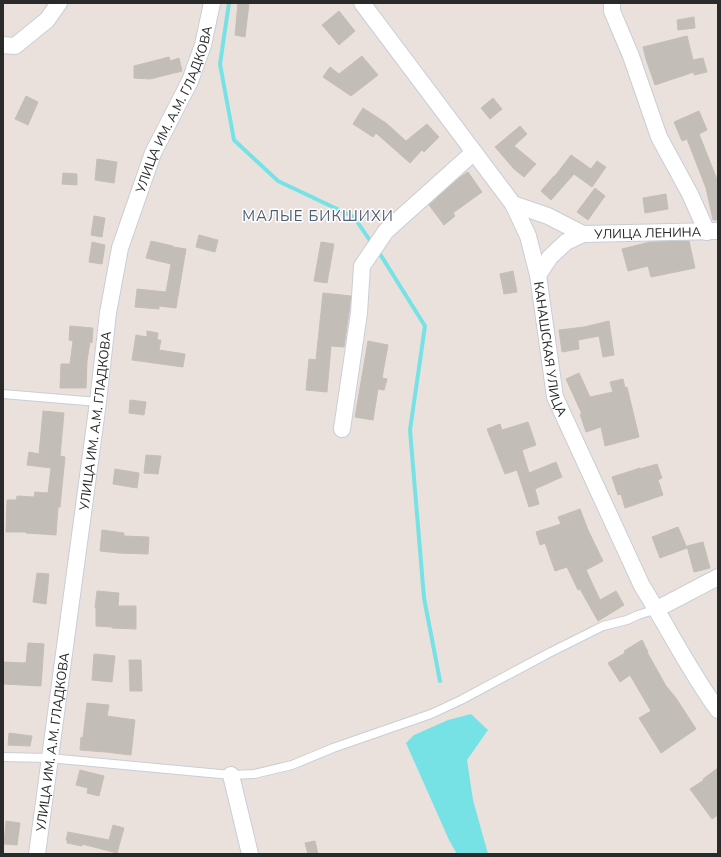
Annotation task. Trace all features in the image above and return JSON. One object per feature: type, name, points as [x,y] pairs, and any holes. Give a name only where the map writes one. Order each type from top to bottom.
[{"type":"street","points":[[3,45],[15,46],[47,20],[60,3]]},
{"type":"street","name":"УЛИЦА ИМ. А.М. ГЛАДКОВА","points":[[37,854],[98,402],[108,313],[120,248],[153,153],[190,81],[203,45],[212,3]]},
{"type":"street","name":"КАНАШСКАЯ УЛИЦА","points":[[362,3],[513,204],[528,236],[538,275],[555,397],[642,586],[657,609],[705,693],[718,710]]},
{"type":"street","points":[[612,3],[612,11],[631,56],[659,137],[690,194],[713,231]]},
{"type":"street","points":[[342,429],[359,313],[362,266],[386,232],[474,152]]},
{"type":"street","name":"УЛИЦА ЛЕНИНА","points":[[513,204],[548,216],[583,234],[713,231]]},
{"type":"street","points":[[538,275],[550,257],[566,242],[583,234]]},
{"type":"street","points":[[657,609],[718,577]]},
{"type":"street","points":[[232,775],[250,854]]},
{"type":"lane","points":[[3,394],[98,402]]},
{"type":"lane","points":[[3,757],[49,758],[232,775],[254,774],[292,765],[333,748],[431,714],[461,700],[603,626],[627,620],[638,614],[657,609]]},
{"type":"water","points":[[471,714],[488,730],[467,760],[473,800],[488,854],[457,854],[449,840],[406,743],[414,735],[448,720]]},
{"type":"building","points":[[238,3],[249,3],[245,37],[235,35]]},
{"type":"building","points":[[339,11],[355,31],[339,45],[322,25]]},
{"type":"building","points":[[694,17],[695,28],[678,30],[677,20]]},
{"type":"building","points":[[687,36],[693,60],[703,58],[707,72],[694,75],[694,72],[655,85],[643,47]]},
{"type":"building","points":[[362,56],[378,75],[351,96],[323,77],[330,67],[339,74]]},
{"type":"building","points":[[169,57],[170,61],[179,58],[182,71],[150,79],[134,78],[134,66]]},
{"type":"building","points":[[26,96],[38,102],[28,125],[15,119]]},
{"type":"building","points":[[493,98],[502,109],[490,119],[481,108]]},
{"type":"building","points":[[363,108],[386,123],[406,141],[427,124],[439,137],[424,152],[422,150],[410,163],[376,133],[373,137],[353,124]]},
{"type":"building","points":[[699,111],[707,130],[699,134],[718,182],[718,220],[713,220],[706,188],[687,139],[682,141],[674,122]]},
{"type":"building","points":[[520,126],[527,134],[514,146],[536,164],[524,177],[514,169],[495,147]]},
{"type":"building","points":[[571,155],[591,169],[597,161],[606,167],[592,187],[574,174],[551,200],[541,191]]},
{"type":"building","points":[[97,159],[117,162],[114,183],[95,180]]},
{"type":"building","points":[[468,172],[482,192],[453,213],[455,216],[444,225],[429,205],[459,178]]},
{"type":"building","points":[[63,173],[77,174],[77,185],[62,184]]},
{"type":"building","points":[[595,188],[605,196],[588,220],[577,212]]},
{"type":"building","points":[[666,194],[668,209],[645,213],[643,198]]},
{"type":"building","points":[[94,216],[105,218],[102,237],[91,235]]},
{"type":"building","points":[[199,235],[218,240],[215,252],[196,247]]},
{"type":"building","points":[[151,241],[186,249],[176,308],[159,306],[159,309],[135,307],[137,289],[166,292],[171,264],[146,258]]},
{"type":"building","points":[[689,241],[695,268],[651,277],[648,266],[628,271],[622,249],[650,242]]},
{"type":"building","points":[[92,242],[105,245],[102,264],[89,262]]},
{"type":"building","points":[[321,242],[334,244],[327,283],[314,281]]},
{"type":"building","points":[[513,271],[517,292],[504,294],[500,274]]},
{"type":"building","points":[[323,293],[351,296],[344,347],[331,346],[327,392],[306,390],[309,359],[316,360]]},
{"type":"building","points":[[609,321],[614,355],[603,357],[599,336],[578,340],[579,349],[562,352],[559,330],[584,327]]},
{"type":"building","points":[[70,326],[93,328],[92,343],[90,342],[87,361],[86,388],[60,388],[61,364],[70,364],[73,341],[69,340]]},
{"type":"building","points":[[147,331],[158,333],[157,340],[161,340],[159,350],[185,354],[183,367],[132,360],[136,335],[147,337]]},
{"type":"building","points":[[368,341],[388,345],[382,378],[387,379],[384,390],[378,389],[373,420],[355,417]]},
{"type":"building","points":[[579,373],[590,397],[613,392],[610,382],[623,379],[625,388],[627,387],[639,437],[605,446],[601,427],[586,432],[580,414],[582,414],[566,379]]},
{"type":"building","points":[[130,400],[146,402],[144,415],[129,413]]},
{"type":"building","points":[[43,411],[64,413],[60,456],[65,457],[60,507],[58,507],[56,535],[6,532],[7,500],[16,500],[17,496],[34,497],[35,492],[48,493],[51,468],[27,465],[29,452],[39,454]]},
{"type":"building","points":[[528,422],[536,445],[522,450],[529,473],[556,462],[562,477],[535,489],[539,504],[529,507],[517,470],[505,474],[487,429],[500,424],[502,430]]},
{"type":"building","points":[[146,455],[161,456],[158,474],[144,473]]},
{"type":"building","points":[[657,464],[662,478],[658,480],[663,495],[625,508],[621,494],[618,495],[612,477]]},
{"type":"building","points":[[115,469],[139,473],[137,488],[113,484]]},
{"type":"building","points":[[580,509],[603,561],[586,570],[600,600],[616,591],[624,605],[598,621],[580,589],[578,590],[567,567],[555,571],[545,543],[540,545],[536,532],[561,524],[558,517]]},
{"type":"building","points":[[678,527],[687,548],[660,558],[652,537]]},
{"type":"building","points":[[102,530],[124,533],[124,536],[149,537],[148,554],[100,551]]},
{"type":"building","points":[[703,542],[710,568],[694,572],[687,546]]},
{"type":"building","points":[[37,573],[49,574],[46,604],[33,602]]},
{"type":"building","points":[[97,591],[119,593],[118,606],[136,606],[136,629],[96,626],[95,608]]},
{"type":"building","points":[[642,640],[666,686],[676,698],[696,729],[661,753],[639,718],[651,711],[630,675],[620,682],[608,663],[625,653],[624,651]]},
{"type":"building","points":[[28,643],[44,644],[41,686],[3,684],[3,662],[26,663]]},
{"type":"building","points":[[94,654],[115,656],[112,682],[92,680]]},
{"type":"building","points":[[129,660],[141,660],[142,691],[130,691]]},
{"type":"building","points":[[87,703],[109,705],[107,716],[135,720],[131,755],[80,750]]},
{"type":"building","points":[[9,733],[32,736],[30,746],[8,745]]},
{"type":"building","points":[[718,768],[718,815],[712,819],[690,789]]},
{"type":"building","points":[[80,770],[104,776],[99,796],[87,793],[88,788],[76,785]]},
{"type":"building","points":[[6,821],[20,823],[17,845],[4,844]]},
{"type":"building","points":[[113,825],[124,828],[117,853],[82,844],[82,846],[67,843],[66,840],[68,832],[109,840]]},
{"type":"building","points":[[315,841],[318,854],[308,854],[305,843]]},
{"type":"waterway","points":[[229,3],[220,64],[234,140],[278,181],[354,217],[371,242]]},
{"type":"waterway","points":[[380,254],[425,326],[410,430],[424,598],[440,681]]},
{"type":"district","name":"МАЛЫЕ БИКШИХИ","points":[[318,216]]}]
